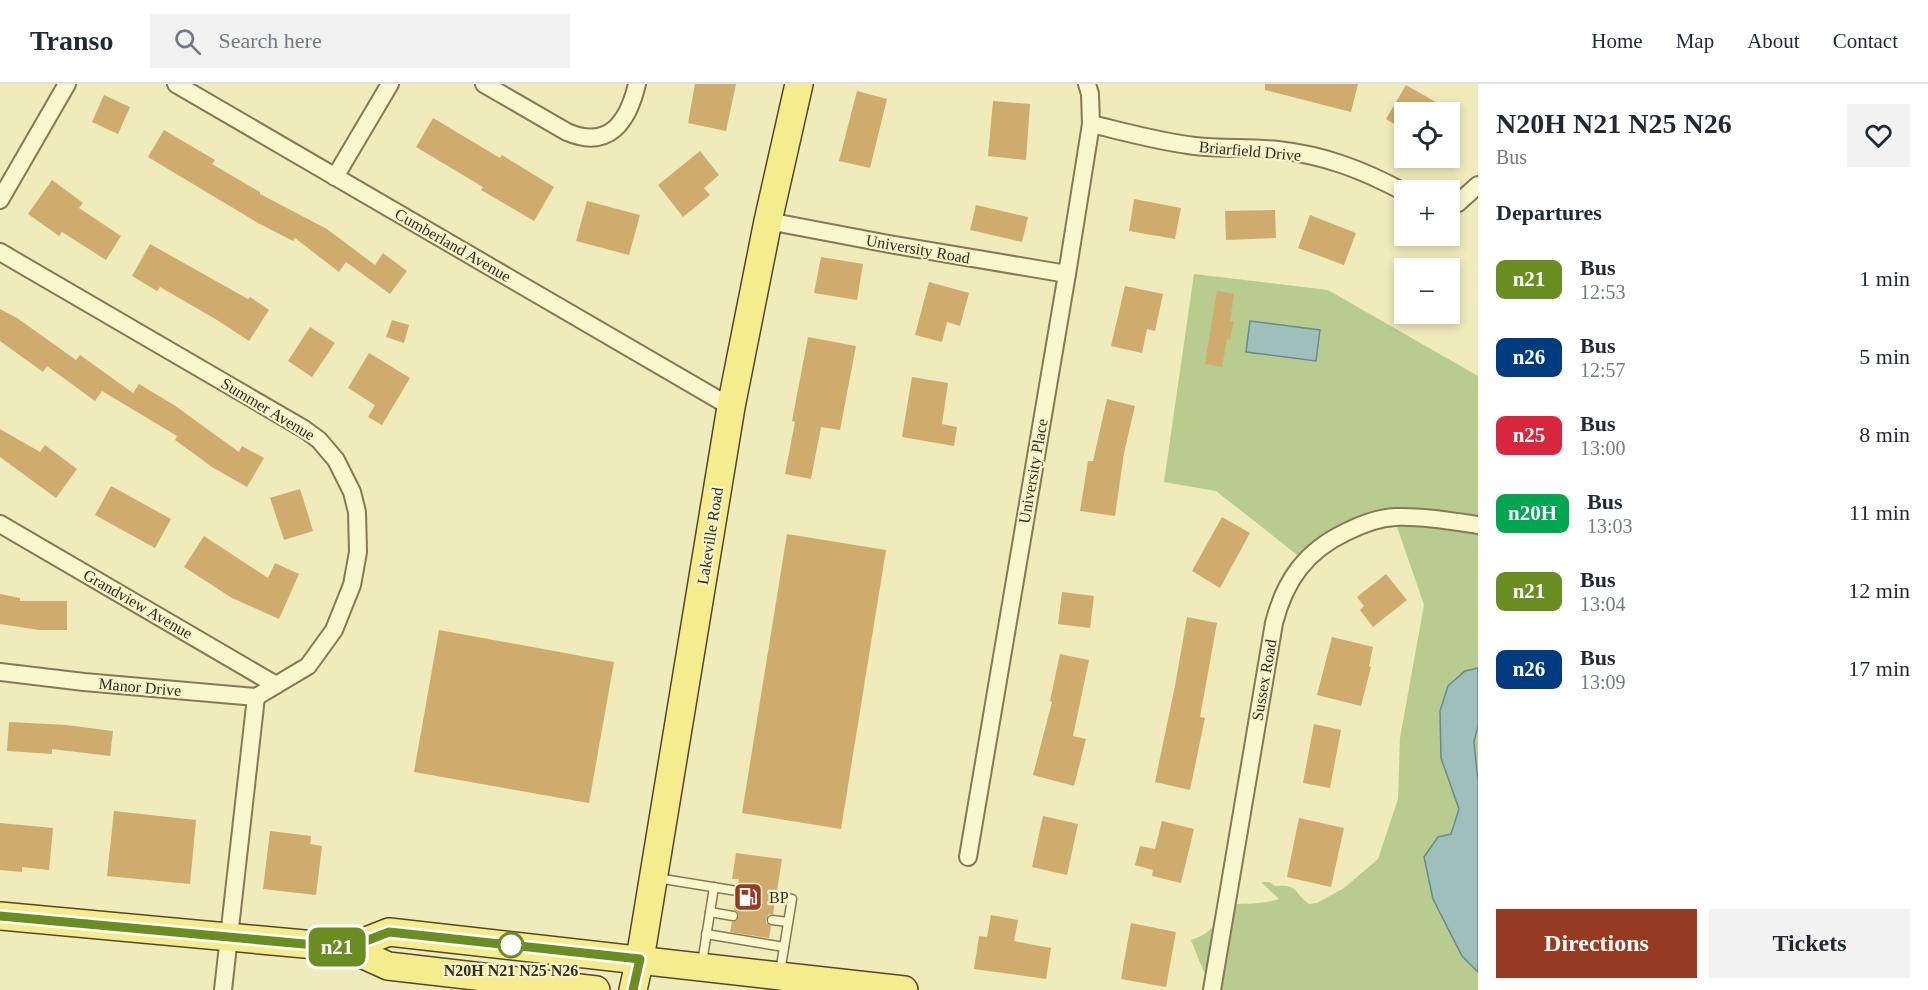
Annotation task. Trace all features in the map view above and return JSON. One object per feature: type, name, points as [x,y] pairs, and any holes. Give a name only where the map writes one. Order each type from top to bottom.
[{"type":"main road","name":"Lakeville Road","points":[[633,990],[731,407],[768,221],[799,84]]},
{"type":"main road","points":[[0,916],[348,948],[388,966],[527,986],[596,990]]},
{"type":"main road","points":[[348,948],[389,932],[904,990]]},
{"type":"street","points":[[0,200],[67,84]]},
{"type":"street","name":"Cumberland Avenue","points":[[176,84],[731,407]]},
{"type":"street","points":[[336,177],[390,84]]},
{"type":"street","points":[[484,84],[577,136],[595,138],[608,134],[618,126],[627,114],[637,84]]},
{"type":"street","name":"University Place","points":[[968,857],[1091,124],[1090,94],[1087,84]]},
{"type":"street","name":"Briarfield Drive","points":[[1091,124],[1194,146],[1278,150],[1331,160],[1367,173],[1394,187]]},
{"type":"street","points":[[1460,201],[1478,185]]},
{"type":"street","name":"University Road","points":[[768,221],[1067,274]]},
{"type":"street","name":"Summer Avenue","points":[[0,252],[304,429],[319,440],[336,460],[352,492],[357,512],[358,552],[352,585],[334,630],[308,666],[276,685]]},
{"type":"street","name":"Sussex Road","points":[[1212,990],[1274,623],[1284,593],[1293,576],[1317,549],[1366,522],[1394,518],[1442,520],[1478,525]]},
{"type":"street","name":"Grandview Avenue","points":[[0,524],[276,685]]},
{"type":"street","name":"Manor Drive","points":[[0,672],[256,697]]},
{"type":"street","points":[[223,990],[256,697],[276,685]]},
{"type":"lane","points":[[653,877],[737,891]]},
{"type":"lane","points":[[701,966],[714,887]]},
{"type":"lane","points":[[776,896],[792,899],[780,976]]},
{"type":"lane","points":[[710,912],[733,916]]},
{"type":"lane","points":[[772,920],[788,922]]},
{"type":"lane","points":[[706,934],[784,947]]},
{"type":"green space","points":[[1194,274],[1328,290],[1478,376],[1478,990],[1209,990],[1209,978],[1203,970],[1191,940],[1204,935],[1213,927],[1227,905],[1279,899],[1261,882],[1292,887],[1309,904],[1317,903],[1344,888],[1378,859],[1398,799],[1400,738],[1424,605],[1394,518],[1305,561],[1216,491],[1164,482]]},
{"type":"water","points":[[1250,321],[1320,330],[1316,361],[1246,352]]},
{"type":"water","points":[[1478,668],[1478,726],[1474,742],[1478,781],[1478,972],[1462,956],[1433,899],[1424,857],[1438,837],[1451,834],[1459,809],[1441,758],[1440,711],[1448,686],[1465,671]]},
{"type":"building","points":[[695,84],[736,84],[726,131],[688,123]]},
{"type":"building","points":[[1265,84],[1358,84],[1351,112],[1265,90]]},
{"type":"building","points":[[1406,85],[1436,102],[1396,102]]},
{"type":"building","points":[[857,91],[887,99],[870,168],[839,161]]},
{"type":"building","points":[[104,95],[130,107],[118,134],[92,122]]},
{"type":"building","points":[[993,101],[1030,104],[1026,160],[988,156]]},
{"type":"building","points":[[1394,105],[1394,124],[1386,119]]},
{"type":"building","points":[[433,118],[500,158],[502,155],[554,187],[534,221],[481,190],[483,187],[416,147]]},
{"type":"building","points":[[164,130],[215,160],[212,164],[260,194],[327,229],[375,265],[383,253],[407,271],[390,294],[346,262],[339,272],[295,238],[293,241],[258,223],[148,157]]},
{"type":"building","points":[[700,151],[719,175],[704,188],[710,195],[683,217],[658,185]]},
{"type":"building","points":[[52,180],[83,203],[79,208],[121,236],[106,260],[62,232],[59,236],[28,214]]},
{"type":"building","points":[[1134,199],[1181,208],[1175,239],[1129,231]]},
{"type":"building","points":[[587,201],[640,215],[629,255],[576,241]]},
{"type":"building","points":[[976,205],[1028,217],[1022,242],[970,230]]},
{"type":"building","points":[[1275,210],[1276,238],[1226,240],[1225,211]]},
{"type":"building","points":[[1310,215],[1356,233],[1344,265],[1298,248]]},
{"type":"building","points":[[150,244],[248,299],[250,297],[269,310],[249,341],[160,287],[157,291],[132,276]]},
{"type":"building","points":[[821,257],[863,264],[857,300],[814,293]]},
{"type":"building","points":[[929,282],[969,293],[960,326],[947,322],[942,342],[915,335]]},
{"type":"building","points":[[1125,286],[1163,294],[1155,331],[1147,329],[1142,353],[1111,346]]},
{"type":"building","points":[[1217,291],[1234,294],[1230,321],[1234,321],[1230,340],[1227,339],[1222,367],[1205,364]]},
{"type":"building","points":[[0,309],[17,318],[76,360],[80,355],[133,393],[139,384],[174,405],[239,452],[242,446],[264,458],[247,487],[212,467],[175,440],[177,436],[102,391],[95,401],[47,366],[43,372],[0,341]]},
{"type":"building","points":[[392,320],[409,325],[404,343],[386,337]]},
{"type":"building","points":[[310,327],[335,343],[312,377],[288,361]]},
{"type":"building","points":[[808,337],[856,346],[840,430],[821,427],[811,479],[785,474],[795,422],[792,421]]},
{"type":"building","points":[[369,353],[410,378],[382,425],[368,417],[375,405],[348,388]]},
{"type":"building","points":[[912,377],[948,383],[942,424],[957,427],[954,446],[902,437]]},
{"type":"building","points":[[1107,399],[1135,406],[1124,453],[1115,516],[1080,511],[1088,461],[1093,461]]},
{"type":"building","points":[[0,429],[40,452],[45,445],[77,469],[56,498],[0,457]]},
{"type":"building","points":[[111,486],[171,519],[155,548],[95,515]]},
{"type":"building","points":[[300,489],[313,531],[284,540],[270,498]]},
{"type":"building","points":[[1222,517],[1250,533],[1220,588],[1192,571]]},
{"type":"building","points":[[787,534],[886,550],[841,829],[742,813]]},
{"type":"building","points":[[204,536],[268,578],[275,563],[299,574],[279,619],[232,598],[184,567]]},
{"type":"building","points":[[1386,574],[1407,600],[1373,627],[1360,610],[1364,606],[1357,597]]},
{"type":"building","points":[[1062,592],[1094,596],[1090,628],[1058,624]]},
{"type":"building","points":[[0,594],[20,598],[20,601],[67,601],[67,630],[39,630],[0,624]]},
{"type":"building","points":[[1187,617],[1217,623],[1200,717],[1205,718],[1190,790],[1155,782]]},
{"type":"building","points":[[439,630],[614,662],[589,803],[414,772]]},
{"type":"building","points":[[1332,637],[1373,647],[1369,666],[1371,667],[1361,706],[1317,695]]},
{"type":"building","points":[[1060,654],[1089,660],[1073,736],[1086,739],[1074,786],[1033,775],[1052,702],[1050,701]]},
{"type":"building","points":[[9,722],[66,725],[113,731],[110,756],[52,749],[52,754],[7,751]]},
{"type":"building","points":[[1314,724],[1341,730],[1330,788],[1303,783]]},
{"type":"building","points":[[114,811],[196,820],[190,884],[107,876]]},
{"type":"building","points":[[1043,816],[1078,824],[1067,875],[1032,867]]},
{"type":"building","points":[[1299,818],[1344,828],[1331,887],[1287,877]]},
{"type":"building","points":[[1162,821],[1194,829],[1181,883],[1152,876],[1153,870],[1135,865],[1140,846],[1155,849]]},
{"type":"building","points":[[0,823],[53,828],[49,870],[22,867],[22,872],[0,870]]},
{"type":"building","points":[[270,831],[311,836],[310,844],[322,846],[316,895],[263,889]]},
{"type":"building","points":[[736,853],[782,859],[777,890],[772,891],[770,895],[771,900],[775,902],[773,914],[769,914],[766,919],[766,923],[771,926],[769,938],[730,932],[732,922],[739,916],[734,910],[736,897],[742,895],[743,891],[738,885],[739,879],[732,879]]},
{"type":"building","points":[[991,915],[1018,920],[1014,941],[1051,948],[1046,979],[974,969],[979,936],[987,937]]},
{"type":"building","points":[[1131,923],[1176,932],[1166,987],[1121,979]]},
{"type":"bus line","name":"n21","points":[[0,916],[348,948],[389,932],[640,959],[633,990]]},
{"type":"place","name":"BP","points":[[748,897]]},
{"type":"place","name":"N20H N21 N25 N26","points":[[511,945]]}]
